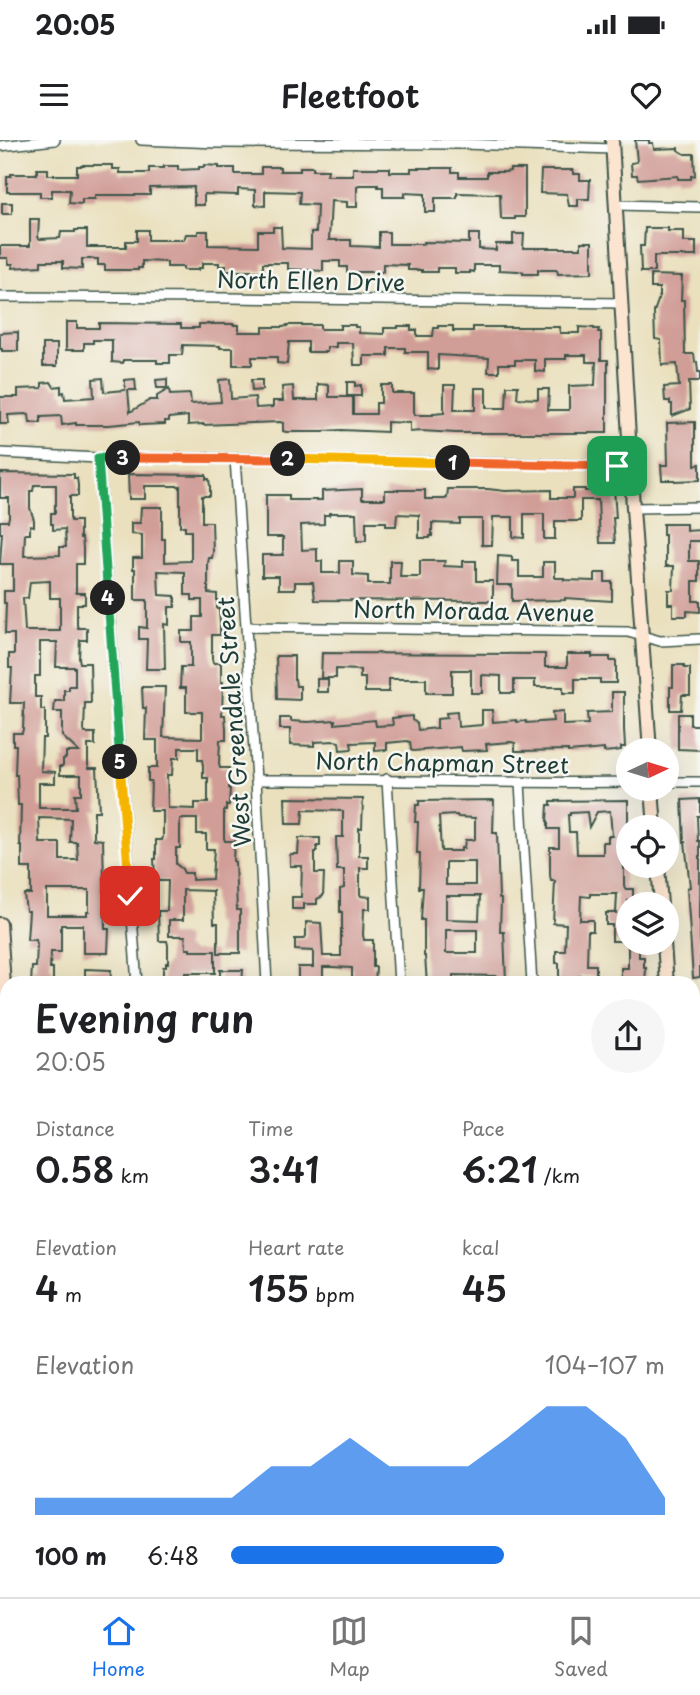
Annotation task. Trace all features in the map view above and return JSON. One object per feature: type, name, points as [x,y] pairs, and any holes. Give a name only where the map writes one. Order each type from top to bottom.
[{"type":"street","points":[[0,146],[55,140]]},
{"type":"street","points":[[141,140],[217,143],[612,145],[649,738]]},
{"type":"street","points":[[617,205],[700,207]]},
{"type":"street","name":"North Ellen Drive","points":[[0,297],[621,303]]},
{"type":"street","points":[[0,453],[98,458],[631,466]]},
{"type":"street","points":[[98,458],[136,976]]},
{"type":"street","name":"West Greendale Street","points":[[235,458],[267,976]]},
{"type":"street","points":[[633,508],[700,507]]},
{"type":"street","name":"North Morada Avenue","points":[[247,627],[628,632],[660,641],[700,639]]},
{"type":"street","name":"North Chapman Street","points":[[256,779],[616,782]]},
{"type":"street","points":[[387,779],[399,976]]},
{"type":"street","points":[[679,782],[700,782]]},
{"type":"street","points":[[520,783],[532,976]]},
{"type":"street","points":[[0,924],[2,976]]},
{"type":"street","points":[[665,955],[666,976]]},
{"type":"building","points":[[635,140],[649,140],[654,149],[678,148],[685,154],[694,154],[695,176],[691,176],[691,179],[678,179],[678,176],[638,179],[637,175],[632,175],[631,163],[637,162]]},
{"type":"building","points":[[113,165],[113,169],[120,169],[120,173],[149,173],[149,168],[178,166],[178,170],[199,169],[204,165],[235,168],[235,174],[261,174],[261,167],[300,171],[300,167],[313,167],[313,170],[328,170],[327,175],[353,175],[353,168],[390,168],[390,172],[411,172],[411,168],[452,168],[452,172],[459,172],[459,177],[487,177],[487,172],[525,169],[525,217],[501,219],[500,194],[457,193],[457,198],[435,198],[435,212],[425,212],[425,194],[405,193],[405,197],[383,197],[383,187],[359,185],[357,207],[347,207],[347,202],[331,201],[329,240],[351,240],[351,246],[379,247],[379,232],[389,232],[389,244],[469,243],[469,234],[479,234],[479,249],[496,250],[496,244],[513,244],[513,234],[524,234],[523,248],[581,248],[581,242],[592,242],[592,273],[558,274],[557,270],[538,270],[538,274],[523,274],[518,271],[499,270],[499,265],[474,265],[474,272],[470,273],[455,273],[455,268],[437,268],[437,272],[422,272],[408,270],[408,265],[383,264],[383,272],[347,272],[347,267],[340,267],[340,261],[323,261],[323,271],[288,269],[288,263],[263,263],[263,271],[226,271],[226,266],[219,266],[219,263],[202,263],[202,268],[198,270],[183,270],[183,267],[167,267],[167,262],[142,261],[142,268],[138,270],[105,270],[105,265],[98,265],[98,259],[82,259],[82,269],[63,268],[63,261],[41,261],[41,266],[12,268],[13,264],[9,264],[8,258],[0,258],[0,246],[30,246],[30,219],[39,219],[40,239],[60,238],[61,232],[87,230],[87,247],[126,247],[126,241],[137,241],[137,230],[148,230],[148,240],[184,240],[186,234],[208,231],[208,245],[258,246],[258,231],[273,231],[273,227],[281,227],[282,248],[311,249],[311,232],[316,232],[317,205],[299,204],[300,192],[265,191],[265,206],[255,205],[255,190],[238,189],[238,195],[204,194],[204,205],[194,205],[194,187],[150,188],[150,195],[95,195],[95,199],[82,199],[82,204],[69,203],[70,190],[52,190],[52,197],[40,197],[40,192],[7,192],[7,176],[11,174],[37,174],[37,169],[48,169],[48,175],[77,175],[77,166]]},
{"type":"building","points":[[541,170],[573,170],[573,174],[580,174],[580,180],[590,180],[589,199],[578,199],[578,206],[569,206],[567,194],[540,193]]},
{"type":"building","points":[[2,203],[12,203],[12,214],[2,214]]},
{"type":"building","points":[[645,228],[684,231],[684,242],[696,242],[696,256],[654,256],[654,272],[641,272],[640,246],[644,246]]},
{"type":"building","points":[[651,275],[682,276],[685,354],[694,354],[700,372],[700,381],[689,381],[690,409],[672,416],[672,404],[665,401],[664,387],[679,386],[677,364],[662,365],[661,340],[655,339],[654,312],[659,288],[651,288]]},
{"type":"building","points":[[66,322],[77,322],[77,328],[99,328],[99,323],[181,324],[181,328],[199,328],[199,324],[234,324],[239,325],[239,332],[263,332],[263,327],[287,325],[320,325],[320,329],[340,329],[340,325],[355,325],[359,327],[359,333],[384,334],[384,328],[411,326],[411,330],[417,330],[417,336],[433,336],[434,328],[438,326],[453,326],[453,331],[473,331],[473,327],[560,327],[560,333],[579,333],[579,327],[599,329],[601,360],[608,360],[607,433],[410,432],[410,423],[387,422],[387,432],[286,432],[280,422],[188,425],[188,416],[169,418],[165,424],[140,425],[139,422],[62,425],[61,416],[41,417],[41,423],[30,423],[29,415],[26,414],[8,415],[9,424],[0,424],[0,397],[18,397],[18,389],[42,388],[42,383],[51,382],[54,387],[61,386],[65,399],[94,397],[93,379],[103,378],[104,392],[125,390],[125,380],[135,379],[136,390],[128,390],[130,412],[150,400],[157,400],[157,396],[169,389],[170,395],[190,394],[191,404],[221,402],[219,380],[230,379],[231,399],[255,397],[256,408],[273,407],[273,401],[283,401],[282,387],[293,386],[294,400],[318,400],[318,384],[329,385],[329,397],[353,397],[353,414],[376,414],[376,403],[381,403],[381,385],[392,385],[392,393],[414,393],[414,415],[433,415],[444,413],[444,385],[455,385],[454,410],[475,410],[475,388],[486,388],[486,408],[506,408],[507,386],[518,386],[517,398],[538,399],[538,389],[549,389],[548,410],[569,410],[569,386],[595,385],[596,362],[586,362],[586,355],[545,359],[545,372],[535,371],[535,360],[515,360],[515,364],[499,364],[499,372],[488,372],[489,358],[438,355],[438,370],[428,369],[428,352],[405,352],[405,348],[388,348],[388,356],[364,356],[364,365],[354,365],[353,343],[336,343],[336,347],[327,347],[327,352],[308,352],[308,342],[289,342],[287,364],[277,363],[277,357],[252,357],[252,365],[233,365],[233,348],[183,345],[182,355],[170,355],[170,363],[157,363],[157,360],[112,362],[112,340],[93,340],[93,343],[84,343],[84,350],[66,350]]},
{"type":"building","points":[[18,332],[18,351],[2,351],[0,333]]},
{"type":"building","points":[[43,344],[57,344],[57,366],[43,366]]},
{"type":"building","points":[[167,379],[167,388],[157,388],[156,380]]},
{"type":"building","points":[[251,380],[262,380],[262,390],[252,391]]},
{"type":"building","points":[[347,382],[355,382],[355,386],[361,385],[361,396],[347,396]]},
{"type":"building","points":[[695,422],[695,465],[700,464],[700,480],[662,480],[661,465],[668,465],[667,423]]},
{"type":"building","points":[[0,473],[74,474],[74,478],[77,478],[78,496],[70,496],[70,518],[71,521],[80,521],[83,564],[76,564],[76,593],[85,593],[85,604],[77,604],[77,625],[78,628],[87,628],[87,640],[80,640],[79,658],[80,663],[90,663],[91,703],[85,703],[84,730],[85,733],[95,733],[95,745],[88,745],[88,764],[89,768],[97,768],[99,811],[94,811],[94,839],[103,840],[108,953],[83,953],[83,925],[61,925],[61,952],[51,952],[50,968],[53,968],[53,976],[31,976],[32,967],[36,967],[37,944],[36,940],[27,940],[29,911],[26,911],[24,894],[31,894],[31,868],[22,868],[21,805],[18,805],[15,775],[16,745],[13,745],[13,733],[22,733],[24,703],[10,703],[12,668],[9,668],[9,654],[14,654],[14,634],[5,634],[4,591],[13,591],[13,564],[0,564],[0,521],[8,521],[9,498],[0,498]],"holes":[[[34,485],[56,485],[55,513],[51,513],[51,524],[53,530],[65,529],[66,547],[60,547],[60,555],[24,556],[25,534],[30,534],[30,525],[34,526],[30,508],[30,491],[33,491]],[[50,581],[50,598],[60,598],[60,631],[25,631],[23,598],[28,598],[30,582]],[[40,642],[57,642],[56,667],[75,667],[75,686],[64,690],[64,701],[55,701],[54,712],[62,712],[62,736],[79,752],[66,752],[63,766],[60,766],[60,775],[81,775],[81,794],[75,794],[76,808],[39,808],[39,783],[55,783],[55,772],[41,771],[45,710],[41,710],[41,697],[35,697],[35,676],[40,676]],[[39,818],[71,819],[70,842],[77,842],[78,860],[60,860],[60,843],[40,843]],[[47,890],[89,890],[87,915],[47,915]]]},
{"type":"building","points":[[128,474],[206,475],[206,479],[209,479],[210,496],[202,496],[202,522],[212,522],[213,552],[208,563],[208,593],[217,594],[220,635],[212,635],[212,659],[213,663],[221,663],[223,682],[222,715],[225,715],[226,740],[220,740],[219,764],[220,768],[229,768],[229,805],[226,805],[224,810],[224,838],[225,841],[234,841],[237,910],[240,910],[240,953],[218,953],[218,923],[214,923],[213,891],[183,890],[183,920],[169,920],[169,936],[185,936],[186,949],[190,951],[215,951],[215,973],[163,976],[163,967],[168,963],[168,945],[167,941],[159,941],[158,911],[167,911],[168,881],[158,881],[154,859],[156,840],[162,840],[163,837],[163,811],[150,811],[151,781],[148,781],[148,768],[157,768],[157,740],[145,740],[146,708],[143,708],[142,687],[165,687],[163,737],[202,738],[202,712],[186,712],[186,688],[180,688],[181,667],[191,667],[191,642],[181,642],[181,631],[194,631],[194,617],[202,617],[202,600],[192,600],[192,595],[185,595],[185,572],[158,571],[159,595],[175,596],[175,607],[169,607],[169,625],[164,624],[165,669],[146,669],[147,639],[139,639],[139,627],[147,628],[147,600],[135,600],[133,569],[133,558],[142,558],[142,535],[131,534],[131,523],[140,523],[141,507],[162,507],[165,562],[191,561],[191,531],[185,531],[185,526],[180,526],[180,486],[145,486],[145,499],[129,499]],"holes":[[[179,748],[198,748],[203,778],[208,778],[208,803],[195,803],[195,809],[168,808],[167,775],[172,775],[173,758],[179,758]],[[180,819],[197,819],[197,834],[206,834],[206,849],[214,849],[212,879],[192,880],[192,873],[184,873],[176,864],[176,848],[180,848]]]},
{"type":"building","points":[[362,489],[362,499],[385,499],[385,490],[425,490],[425,499],[445,499],[448,489],[551,490],[551,498],[573,498],[573,489],[614,489],[615,543],[600,543],[598,500],[581,500],[581,521],[555,521],[555,539],[544,539],[544,514],[524,514],[524,538],[513,537],[513,517],[493,517],[492,545],[482,545],[482,519],[460,519],[460,524],[432,523],[432,536],[419,538],[419,515],[397,514],[396,526],[386,526],[386,522],[366,522],[366,541],[357,541],[356,513],[329,513],[324,515],[324,524],[301,525],[302,550],[317,549],[317,561],[322,561],[322,573],[340,573],[340,561],[353,561],[353,575],[368,576],[368,584],[390,584],[390,561],[401,561],[400,577],[420,577],[420,561],[445,561],[444,566],[463,567],[463,561],[476,561],[476,581],[493,581],[493,601],[315,600],[313,582],[295,582],[295,589],[279,589],[279,576],[262,576],[262,555],[283,555],[283,537],[266,537],[266,495],[289,495],[289,500],[322,500],[322,491]]},
{"type":"building","points":[[663,524],[686,524],[686,531],[700,530],[700,541],[689,541],[689,561],[699,561],[699,581],[693,581],[693,601],[700,601],[700,612],[687,611],[687,616],[673,616],[673,604],[668,604],[668,590],[673,590],[674,566],[666,566]]},
{"type":"building","points":[[498,556],[512,557],[512,561],[519,561],[519,577],[543,577],[543,562],[555,562],[555,578],[564,580],[595,581],[595,573],[605,573],[605,582],[612,582],[612,601],[565,598],[512,601],[512,585],[497,585]]},
{"type":"building","points":[[322,653],[545,654],[545,667],[567,667],[567,654],[592,654],[592,657],[610,657],[610,661],[616,661],[616,683],[600,683],[600,679],[575,679],[575,693],[563,693],[563,687],[535,687],[535,680],[514,680],[514,693],[501,693],[501,676],[482,675],[482,693],[471,693],[471,670],[452,670],[452,693],[426,693],[426,679],[389,679],[389,692],[365,692],[365,678],[360,678],[360,670],[336,669],[336,678],[321,678]]},
{"type":"building","points":[[276,656],[294,656],[294,679],[296,686],[300,686],[300,700],[277,699]]},
{"type":"building","points":[[673,665],[690,668],[690,695],[682,695],[681,710],[670,710]]},
{"type":"building","points":[[317,679],[328,679],[328,692],[317,692]]},
{"type":"building","points":[[612,692],[624,692],[624,738],[616,738],[616,751],[604,752],[604,749],[568,752],[515,751],[515,743],[511,742],[486,744],[487,750],[462,751],[461,747],[413,751],[407,741],[387,743],[387,750],[375,751],[375,742],[351,743],[352,749],[340,750],[339,742],[335,741],[314,742],[314,746],[290,745],[290,729],[280,729],[280,718],[308,722],[335,720],[335,724],[375,720],[376,726],[393,725],[392,718],[412,716],[418,730],[437,728],[437,719],[447,718],[446,713],[457,712],[458,727],[482,725],[482,710],[492,710],[493,722],[517,720],[526,723],[553,721],[552,713],[563,712],[563,725],[588,724],[587,713],[612,712]]},
{"type":"building","points":[[678,714],[690,714],[690,725],[700,725],[700,750],[679,749]]},
{"type":"building","points":[[285,798],[363,799],[359,856],[368,856],[368,868],[360,868],[360,894],[370,897],[370,909],[364,909],[363,935],[364,940],[373,940],[375,976],[352,976],[352,968],[323,967],[323,976],[298,976],[298,967],[313,967],[313,951],[295,950],[295,939],[304,939],[306,936],[306,922],[321,923],[323,956],[341,956],[340,889],[344,888],[344,870],[337,870],[336,837],[343,837],[343,811],[303,810],[302,824],[286,824]]},
{"type":"building","points":[[700,799],[700,816],[697,816],[700,841],[700,976],[693,976],[687,888],[690,887],[682,800]]},
{"type":"building","points":[[494,800],[493,833],[497,833],[500,932],[504,932],[506,976],[426,976],[424,920],[421,920],[423,888],[419,888],[420,853],[417,853],[418,822],[415,822],[416,805],[419,805],[419,801]],"holes":[[[439,816],[475,818],[475,840],[465,840],[461,851],[441,851]],[[446,862],[475,862],[475,885],[446,885]],[[446,896],[480,896],[479,920],[446,919]],[[446,930],[477,930],[477,953],[446,953]]]},
{"type":"building","points":[[551,801],[628,802],[628,815],[616,815],[616,878],[624,878],[625,889],[633,889],[633,892],[581,896],[580,920],[593,920],[593,931],[588,931],[587,965],[596,965],[596,976],[559,976],[556,951],[565,951],[566,924],[553,923],[555,881],[551,881],[550,875],[550,847],[559,847],[559,829],[548,829],[548,805],[551,805]],"holes":[[[610,811],[612,836],[608,836],[608,842],[603,842],[603,854],[577,854],[576,832],[569,832],[568,815],[587,812],[589,827],[597,812]]]},
{"type":"building","points":[[299,838],[320,838],[320,846],[317,846],[315,852],[315,873],[324,873],[323,896],[317,899],[317,904],[304,904],[304,909],[292,909],[292,897],[301,897],[302,866],[290,866],[290,854],[298,854]]},
{"type":"building","points":[[606,913],[616,913],[616,941],[612,941],[612,925],[606,925]]},
{"type":"building","points":[[628,955],[639,955],[644,957],[646,976],[621,976],[621,968],[628,968]]},
{"type":"building","points":[[85,969],[111,970],[111,976],[85,976]]},
{"type":"building","points":[[220,970],[243,970],[243,976],[220,976]]},
{"type":"route","points":[[130,896],[98,458],[235,458],[617,466]]}]
